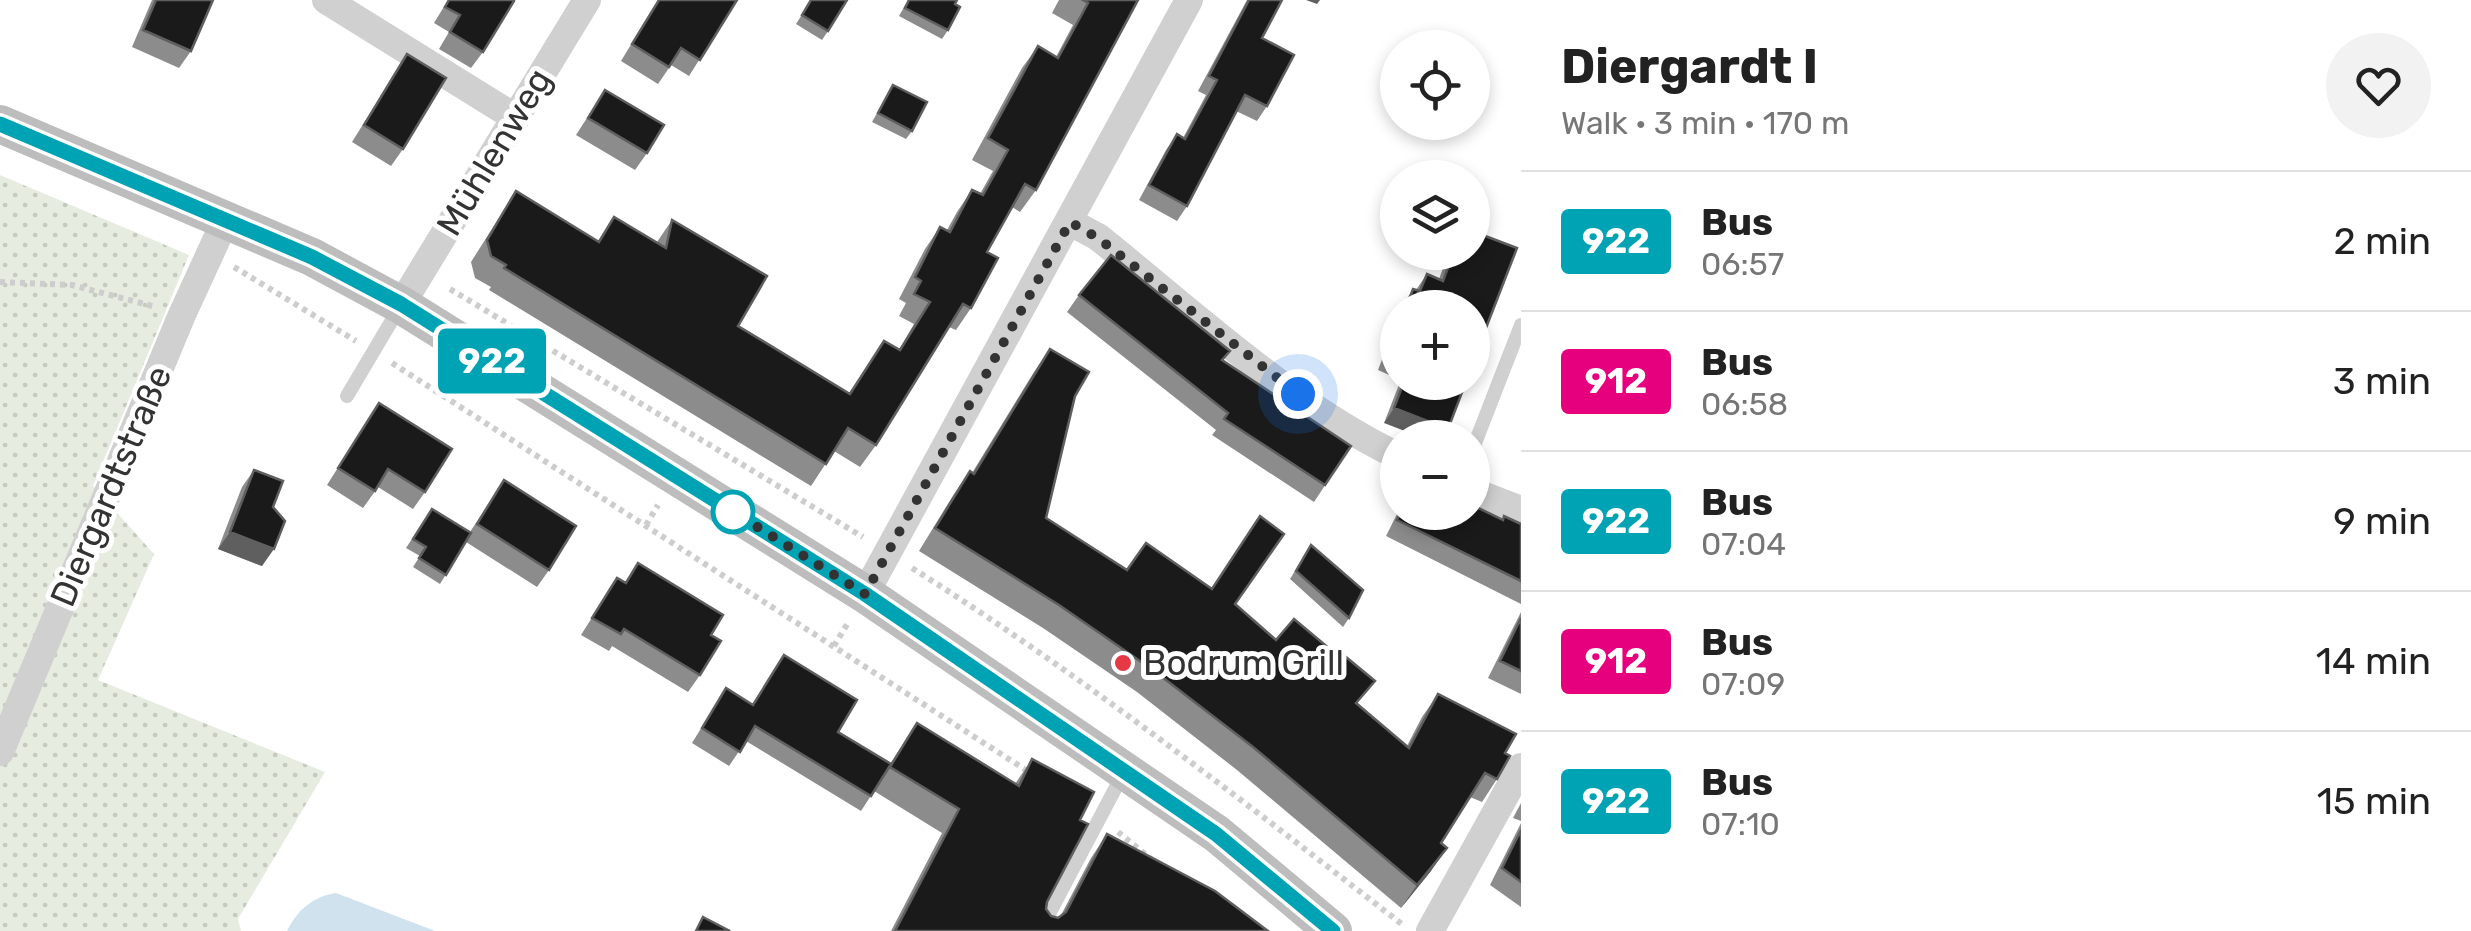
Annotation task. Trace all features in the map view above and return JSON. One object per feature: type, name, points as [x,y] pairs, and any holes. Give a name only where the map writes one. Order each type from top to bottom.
[{"type":"main road","points":[[0,124],[312,257],[401,304],[865,594],[1216,834],[1333,931]]},
{"type":"street","points":[[326,0],[516,118]]},
{"type":"street","name":"Mühlenweg","points":[[401,304],[587,0]]},
{"type":"street","points":[[865,594],[1189,0]]},
{"type":"street","name":"Diergardtstraße","points":[[0,752],[181,316],[225,221]]},
{"type":"street","points":[[1070,222],[1098,238],[1269,374],[1380,445]]},
{"type":"street","points":[[1490,498],[1521,510]]},
{"type":"street","points":[[1430,931],[1521,766]]},
{"type":"lane","points":[[347,396],[401,304]]},
{"type":"lane","points":[[1484,420],[1521,325]]},
{"type":"lane","points":[[1040,931],[1124,771]]},
{"type":"path","points":[[0,282],[72,286],[136,300],[181,316]]},
{"type":"path","points":[[373,352],[1033,774]]},
{"type":"path","points":[[1100,817],[1156,863]]},
{"type":"shaded area","points":[[0,175],[189,255],[93,486],[154,554],[98,680],[325,772],[238,919],[241,931],[0,931]]},
{"type":"water","points":[[336,893],[435,931],[287,931],[307,905]]},
{"type":"building","points":[[156,0],[213,0],[191,51],[143,30]]},
{"type":"building","points":[[449,0],[514,1],[483,52],[450,32],[460,15],[445,7]]},
{"type":"building","points":[[659,0],[737,0],[700,60],[681,48],[669,67],[632,44]]},
{"type":"building","points":[[811,0],[847,0],[828,31],[802,15]]},
{"type":"building","points":[[909,0],[957,0],[955,4],[960,7],[948,30],[905,8]]},
{"type":"building","points":[[1083,0],[1138,0],[1036,190],[1025,184],[987,252],[998,258],[971,308],[963,304],[876,445],[848,428],[826,464],[504,268],[506,265],[491,256],[487,240],[516,191],[599,242],[614,217],[666,248],[672,220],[767,276],[738,326],[850,394],[884,341],[900,350],[930,302],[914,294],[921,281],[915,277],[940,227],[950,232],[972,190],[983,195],[1008,150],[988,138],[1038,46],[1058,58],[1088,3]]},
{"type":"building","points":[[1249,0],[1282,0],[1262,38],[1294,55],[1267,106],[1245,95],[1187,206],[1149,185],[1177,134],[1185,139],[1217,80],[1209,76]]},
{"type":"building","points":[[407,54],[446,78],[403,149],[364,125]]},
{"type":"building","points":[[893,85],[927,102],[912,131],[878,113]]},
{"type":"building","points":[[605,90],[664,125],[647,153],[588,118]]},
{"type":"building","points":[[1490,238],[1517,248],[1490,318],[1490,290],[1420,290],[1427,274],[1443,281],[1447,270],[1490,270]]},
{"type":"building","points":[[1111,255],[1230,351],[1222,360],[1351,446],[1325,485],[1224,419],[1228,413],[1079,295]]},
{"type":"building","points":[[1050,349],[1089,372],[1075,396],[1046,518],[1127,570],[1146,543],[1212,589],[1260,516],[1284,534],[1235,604],[1276,640],[1294,619],[1343,660],[1346,657],[1375,681],[1356,703],[1409,748],[1438,694],[1516,734],[1505,753],[1510,756],[1497,779],[1485,773],[1441,843],[1447,848],[1417,885],[1253,747],[1153,670],[1059,605],[935,528],[970,471],[974,474]]},
{"type":"building","points":[[1397,400],[1459,400],[1451,420],[1425,420],[1394,408]]},
{"type":"building","points":[[379,403],[452,449],[425,492],[388,469],[375,491],[338,468]]},
{"type":"building","points":[[254,470],[283,481],[273,507],[285,521],[274,549],[230,532]]},
{"type":"building","points":[[504,480],[576,526],[549,570],[477,524]]},
{"type":"building","points":[[432,509],[471,533],[446,575],[419,558],[426,547],[413,539]]},
{"type":"building","points":[[1490,514],[1521,524],[1521,581],[1417,530],[1490,530]]},
{"type":"building","points":[[1311,545],[1363,590],[1349,618],[1296,571]]},
{"type":"building","points":[[638,563],[723,615],[711,635],[721,641],[700,675],[624,629],[621,634],[592,618],[617,578],[626,583]]},
{"type":"building","points":[[1521,618],[1521,671],[1500,661]]},
{"type":"building","points":[[784,655],[857,700],[838,732],[891,764],[871,796],[755,726],[740,752],[702,728],[726,688],[753,705]]},
{"type":"building","points":[[917,723],[1019,786],[1032,759],[1094,792],[1080,820],[1088,824],[1047,902],[1051,916],[1058,918],[1066,912],[1107,834],[1215,891],[1268,931],[895,931],[959,809],[890,767]]},
{"type":"building","points":[[1521,830],[1521,882],[1502,868]]},
{"type":"building","points":[[703,917],[730,931],[696,931]]},
{"type":"bus line","name":"922","points":[[0,124],[312,257],[401,304],[865,594],[1216,834],[1333,931]]},
{"type":"place","name":"Bodrum Grill","points":[[1123,663]]},
{"type":"route","points":[[733,512],[730,510],[865,594],[1070,222],[1098,238],[1298,394]]}]
